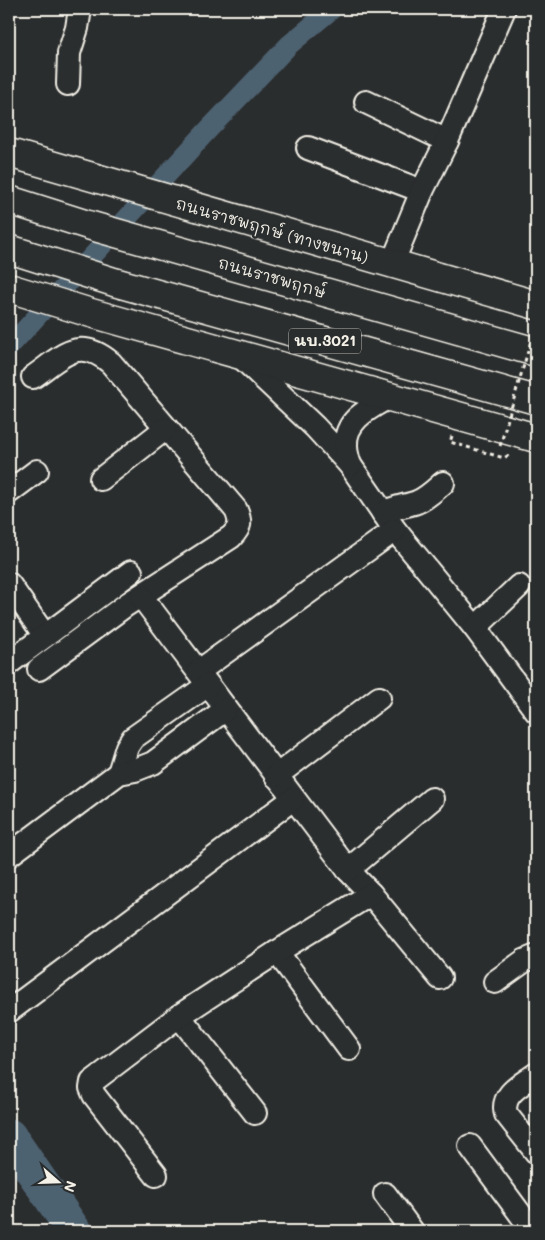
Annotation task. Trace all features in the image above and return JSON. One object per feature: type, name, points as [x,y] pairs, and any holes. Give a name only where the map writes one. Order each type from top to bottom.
[{"type":"main road","name":"ถนนราชพฤกษ์ (ทางขนาน)","points":[[9,153],[536,305]]},
{"type":"main road","name":"ถนนราชพฤกษ์","points":[[9,200],[88,225],[536,352]]},
{"type":"main road","name":"นบ.3021","points":[[9,250],[114,282],[536,400]]},
{"type":"main road","name":"นบ.3021","points":[[9,288],[90,313],[536,438]]},
{"type":"street","points":[[68,84],[69,53],[77,28],[80,9]]},
{"type":"street","points":[[392,264],[422,191],[447,141],[504,9]]},
{"type":"street","points":[[366,102],[447,141]]},
{"type":"street","points":[[308,148],[422,191]]},
{"type":"street","points":[[33,377],[78,348],[88,349],[102,355],[111,363],[236,510],[240,520],[239,529],[230,537],[105,620],[40,670]]},
{"type":"street","points":[[240,355],[315,427],[350,465],[389,521],[475,628],[536,711]]},
{"type":"street","points":[[350,465],[345,445],[348,432],[363,412],[391,396]]},
{"type":"street","points":[[101,479],[165,428]]},
{"type":"street","points":[[9,492],[37,471]]},
{"type":"street","points":[[120,772],[122,758],[133,738],[389,521],[396,506],[417,502],[443,483]]},
{"type":"street","points":[[9,663],[131,572]]},
{"type":"street","points":[[9,584],[45,636]]},
{"type":"street","points":[[475,628],[519,586]]},
{"type":"street","points":[[141,596],[348,870],[371,894],[440,978]]},
{"type":"street","points":[[276,776],[380,698]]},
{"type":"street","points":[[9,855],[120,772],[135,770],[153,762],[226,709]]},
{"type":"street","points":[[9,1011],[293,799]]},
{"type":"street","points":[[348,870],[432,799]]},
{"type":"street","points":[[156,1175],[94,1095],[91,1088],[92,1082],[179,1016],[371,894]]},
{"type":"street","points":[[277,952],[349,1048]]},
{"type":"street","points":[[495,982],[524,961],[536,956]]},
{"type":"street","points":[[179,1016],[256,1113]]},
{"type":"street","points":[[533,1142],[506,1114],[504,1107],[512,1092],[536,1074]]},
{"type":"street","points":[[470,1146],[533,1231]]},
{"type":"street","points":[[384,1194],[412,1231]]},
{"type":"path","points":[[450,442],[504,458],[510,455],[508,449],[500,446],[536,324]]},
{"type":"waterway","points":[[9,347],[207,131],[289,45],[332,9]]},
{"type":"waterway","points":[[9,1136],[74,1231]]}]
